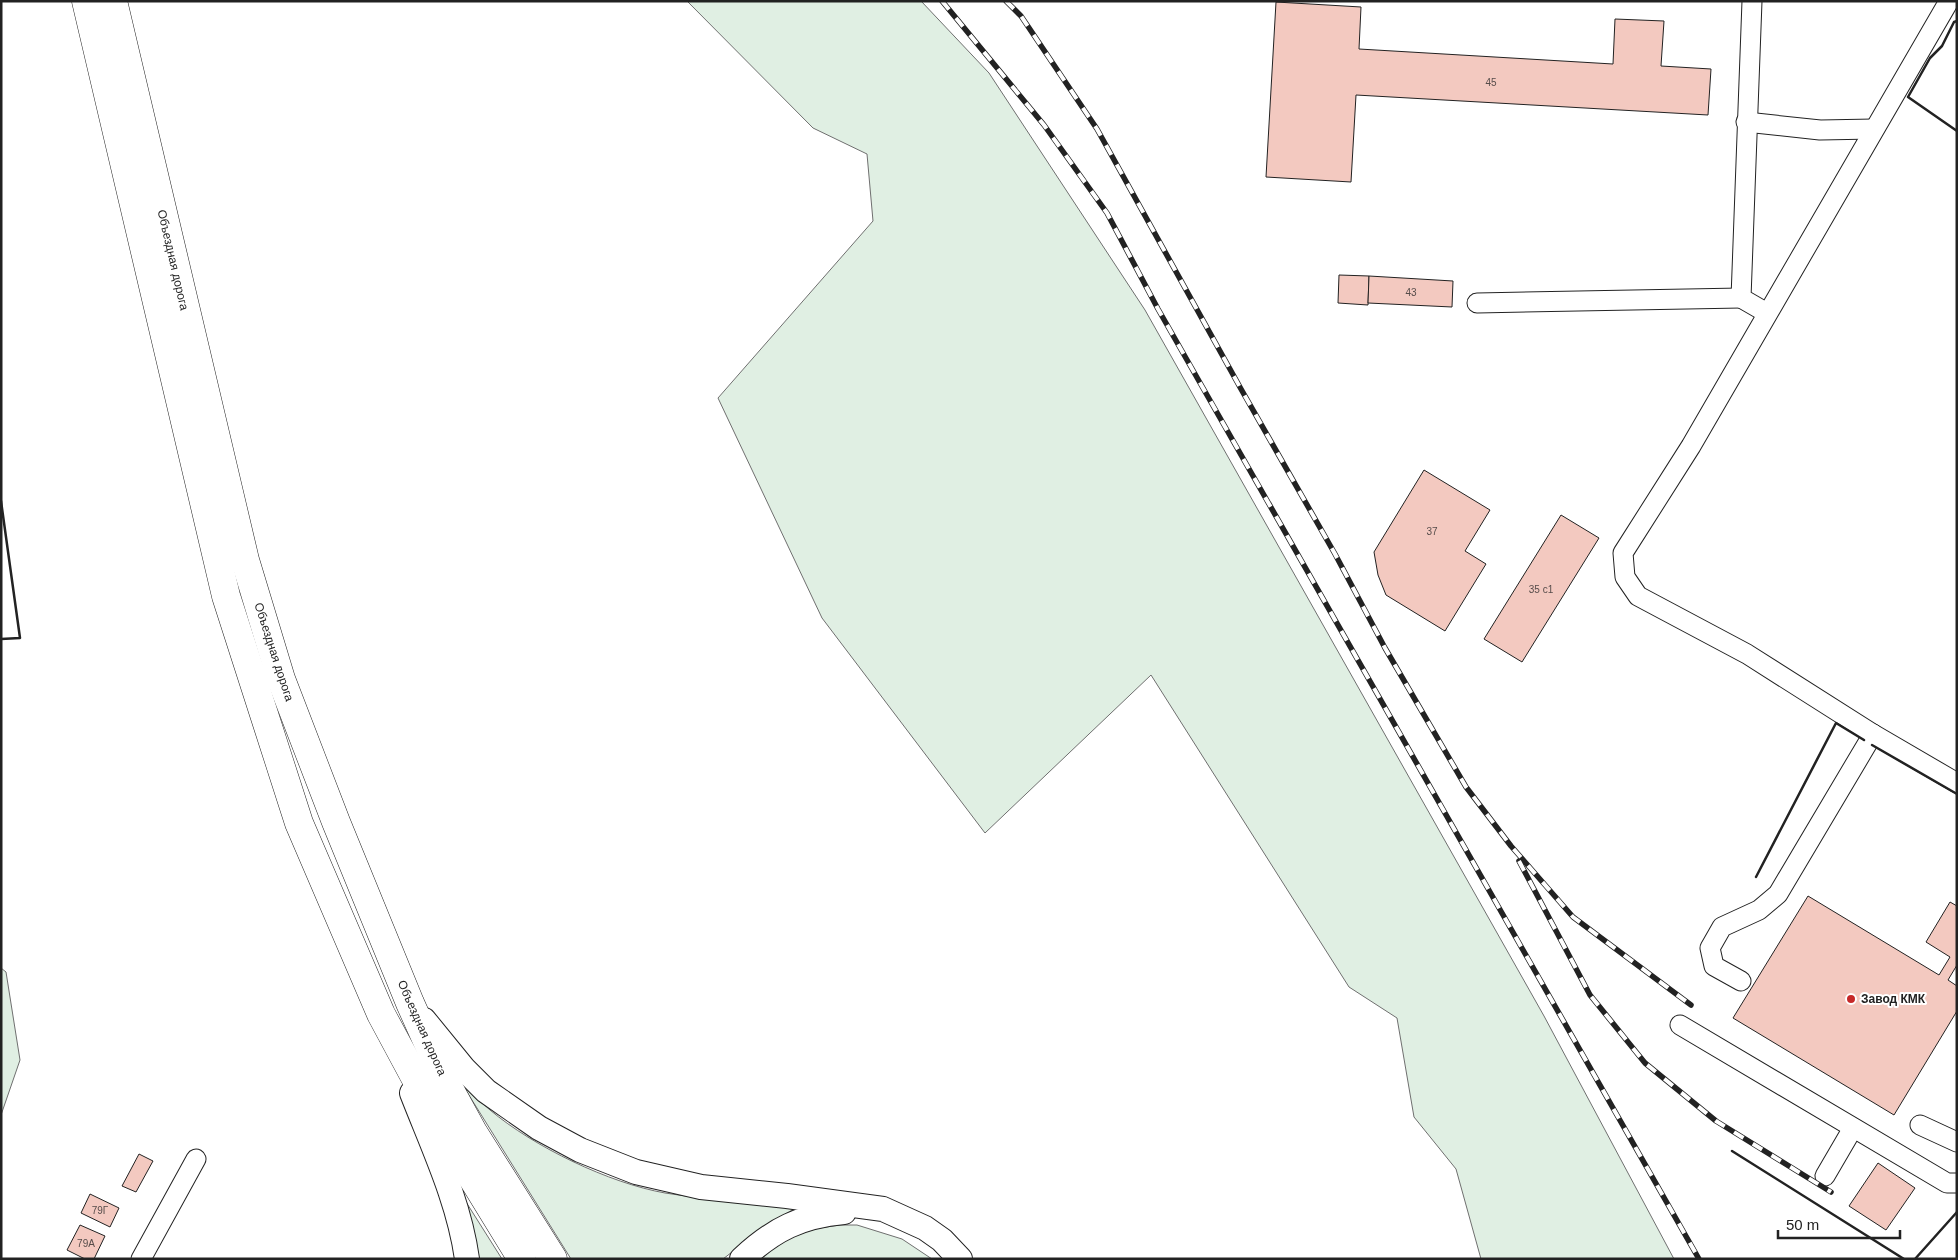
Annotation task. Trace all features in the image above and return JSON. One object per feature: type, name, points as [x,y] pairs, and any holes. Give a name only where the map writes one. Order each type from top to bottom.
[{"type":"highway","name":"Объездная дорога","points":[[86,1],[226,596],[299,823],[381,1014],[446,1135],[522,1259]]},
{"type":"highway","name":"Объездная дорога","points":[[113,1],[245,560],[281,680],[336,822],[410,1003],[445,1080],[468,1123],[553,1259]]},
{"type":"main road","points":[[410,1003],[480,1086],[533,1124],[580,1150],[636,1172],[701,1187],[788,1196],[883,1209],[926,1228],[942,1240],[960,1259]]},
{"type":"main road","points":[[381,1014],[452,1192],[468,1259]]},
{"type":"main road","points":[[742,1259],[766,1238],[797,1221],[827,1214],[883,1209]]},
{"type":"street","points":[[1741,298],[1746,122],[1752,1]]},
{"type":"street","points":[[1949,1],[1691,446],[1623,553],[1625,577],[1638,596],[1747,654],[1873,734],[1957,783]]},
{"type":"street","points":[[1746,122],[1820,130],[1874,129]]},
{"type":"street","points":[[1477,303],[1741,298],[1768,313]]},
{"type":"street","points":[[1741,982],[1714,966],[1710,948],[1722,927],[1759,910],[1778,894],[1873,734]]},
{"type":"street","points":[[1680,1025],[1947,1184],[1957,1183]]},
{"type":"street","points":[[1920,1125],[1957,1142]]},
{"type":"street","points":[[1825,1176],[1853,1128]]},
{"type":"street","points":[[141,1259],[196,1159]]},
{"type":"green space","points":[[687,1],[921,1],[989,73],[1145,310],[1544,1016],[1674,1259],[1481,1259],[1456,1169],[1414,1117],[1397,1018],[1349,987],[1151,675],[985,833],[822,618],[718,398],[873,221],[867,154],[813,128]]},
{"type":"green space","points":[[1,968],[6,972],[20,1060],[1,1115]]},
{"type":"green space","points":[[462,1084],[490,1110],[528,1137],[573,1162],[620,1181],[665,1193],[794,1209],[768,1224],[723,1259],[571,1259]]},
{"type":"green space","points":[[466,1202],[502,1259],[479,1259]]},
{"type":"green space","points":[[840,1225],[857,1225],[902,1239],[932,1259],[755,1259],[797,1234]]},
{"type":"building","points":[[1276,2],[1361,7],[1359,49],[1613,64],[1615,19],[1664,21],[1661,66],[1711,69],[1708,115],[1356,95],[1351,182],[1266,177]]},
{"type":"building","points":[[1339,275],[1369,276],[1368,305],[1338,303]]},
{"type":"building","points":[[1369,276],[1453,281],[1452,307],[1368,303]]},
{"type":"building","points":[[1424,470],[1490,510],[1465,551],[1486,564],[1445,631],[1386,595],[1378,575],[1374,552]]},
{"type":"building","points":[[1561,515],[1599,538],[1522,662],[1484,639]]},
{"type":"building","name":"Завод КМК","points":[[1808,896],[1939,975],[1950,957],[1926,942],[1950,902],[1957,906],[1957,965],[1948,980],[1957,986],[1957,1011],[1894,1115],[1733,1018]]},
{"type":"building","points":[[139,1154],[153,1161],[136,1192],[122,1186]]},
{"type":"building","points":[[1878,1163],[1915,1188],[1886,1230],[1849,1206]]},
{"type":"building","points":[[90,1194],[119,1208],[110,1227],[81,1213]]},
{"type":"building","points":[[80,1225],[105,1236],[94,1259],[85,1259],[67,1250]]},
{"type":"railway","points":[[942,1],[1044,125],[1107,213],[1158,309],[1699,1259]]},
{"type":"railway","points":[[1006,1],[1021,16],[1097,129],[1335,554],[1385,648],[1466,787],[1511,846],[1573,917],[1691,1005]]},
{"type":"railway","points":[[1519,861],[1590,995],[1645,1063],[1716,1121],[1831,1192]]},
{"type":"wall","points":[[1957,21],[1954,22],[1942,46],[1930,58],[1908,97],[1957,131]]},
{"type":"wall","points":[[1,501],[20,638],[1,639]]},
{"type":"wall","points":[[1756,877],[1836,723],[1864,740]]},
{"type":"wall","points":[[1872,745],[1957,794]]},
{"type":"wall","points":[[1732,1151],[1904,1259]]},
{"type":"wall","points":[[1915,1259],[1957,1212]]},
{"type":"place","name":"Завод КМК","points":[[1851,999]]}]
